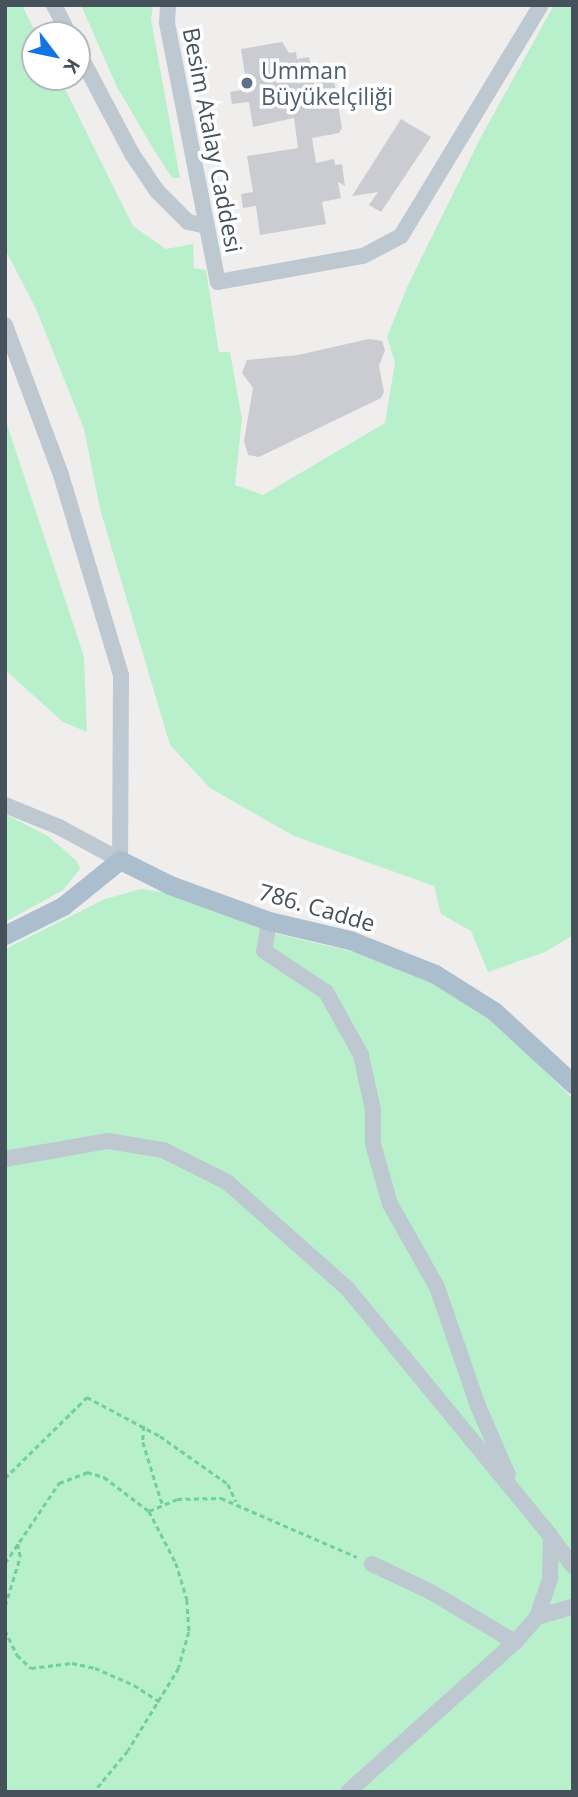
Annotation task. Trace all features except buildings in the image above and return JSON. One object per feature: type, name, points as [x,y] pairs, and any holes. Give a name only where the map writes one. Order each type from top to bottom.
[{"type":"main road","name":"786. Cadde","points":[[120,860],[170,886],[269,922],[350,940],[458,985],[494,1011],[573,1084]]},
{"type":"main road","points":[[5,935],[63,906],[120,860]]},
{"type":"street","points":[[54,5],[62,21]]},
{"type":"street","name":"Besim Atalay Caddesi","points":[[168,5],[167,23],[218,282],[363,256],[401,236],[541,5]]},
{"type":"street","points":[[91,76],[132,154],[157,191],[188,222],[207,226]]},
{"type":"street","points":[[5,325],[49,438],[121,675],[120,860],[60,827],[5,805]]},
{"type":"street","points":[[269,922],[264,951],[326,992],[361,1055],[371,1099],[373,1144],[390,1204],[437,1287],[478,1406],[508,1475],[573,1566]]},
{"type":"street","points":[[5,1159],[108,1141],[163,1150],[227,1182],[347,1288],[551,1536],[550,1579],[537,1617],[515,1643],[348,1792]]},
{"type":"street","points":[[372,1564],[431,1592],[515,1643]]},
{"type":"street","points":[[537,1617],[573,1607]]},
{"type":"path","points":[[5,1478],[87,1397],[144,1426],[228,1484],[236,1501]]},
{"type":"path","points":[[144,1426],[143,1442],[163,1504]]},
{"type":"path","points":[[5,1563],[42,1503],[74,1473],[104,1477],[149,1511],[176,1563],[188,1621],[179,1668],[160,1702],[94,1792]]},
{"type":"path","points":[[149,1511],[163,1504],[192,1497],[236,1501],[372,1564]]},
{"type":"path","points":[[5,1606],[20,1557],[18,1541]]},
{"type":"path","points":[[5,1630],[18,1655],[31,1668],[72,1663],[95,1668],[143,1690],[160,1702]]},
{"type":"green space","points":[[5,5],[22,5],[30,21],[21,21],[21,91],[66,91],[133,226],[166,249],[193,244],[194,268],[206,270],[219,352],[230,352],[242,419],[235,485],[263,495],[385,423],[395,362],[387,337],[407,287],[482,135],[554,5],[573,5],[573,935],[545,952],[488,972],[471,931],[441,914],[434,886],[294,836],[210,788],[170,745],[100,509],[84,429],[36,309],[5,249]]},
{"type":"green space","points":[[81,5],[153,5],[151,19],[180,178],[172,178],[117,87],[91,28],[91,21],[88,21]]},
{"type":"green space","points":[[5,418],[84,657],[87,732],[63,722],[5,670]]},
{"type":"green space","points":[[5,814],[48,836],[77,861],[80,869],[63,890],[5,922]]},
{"type":"green space","points":[[141,889],[174,894],[273,933],[354,952],[439,985],[462,997],[512,1038],[573,1099],[573,1792],[5,1792],[5,949],[105,899]]},
{"type":"place","name":"Umman Büyükelçiliği","points":[[247,83]]}]
